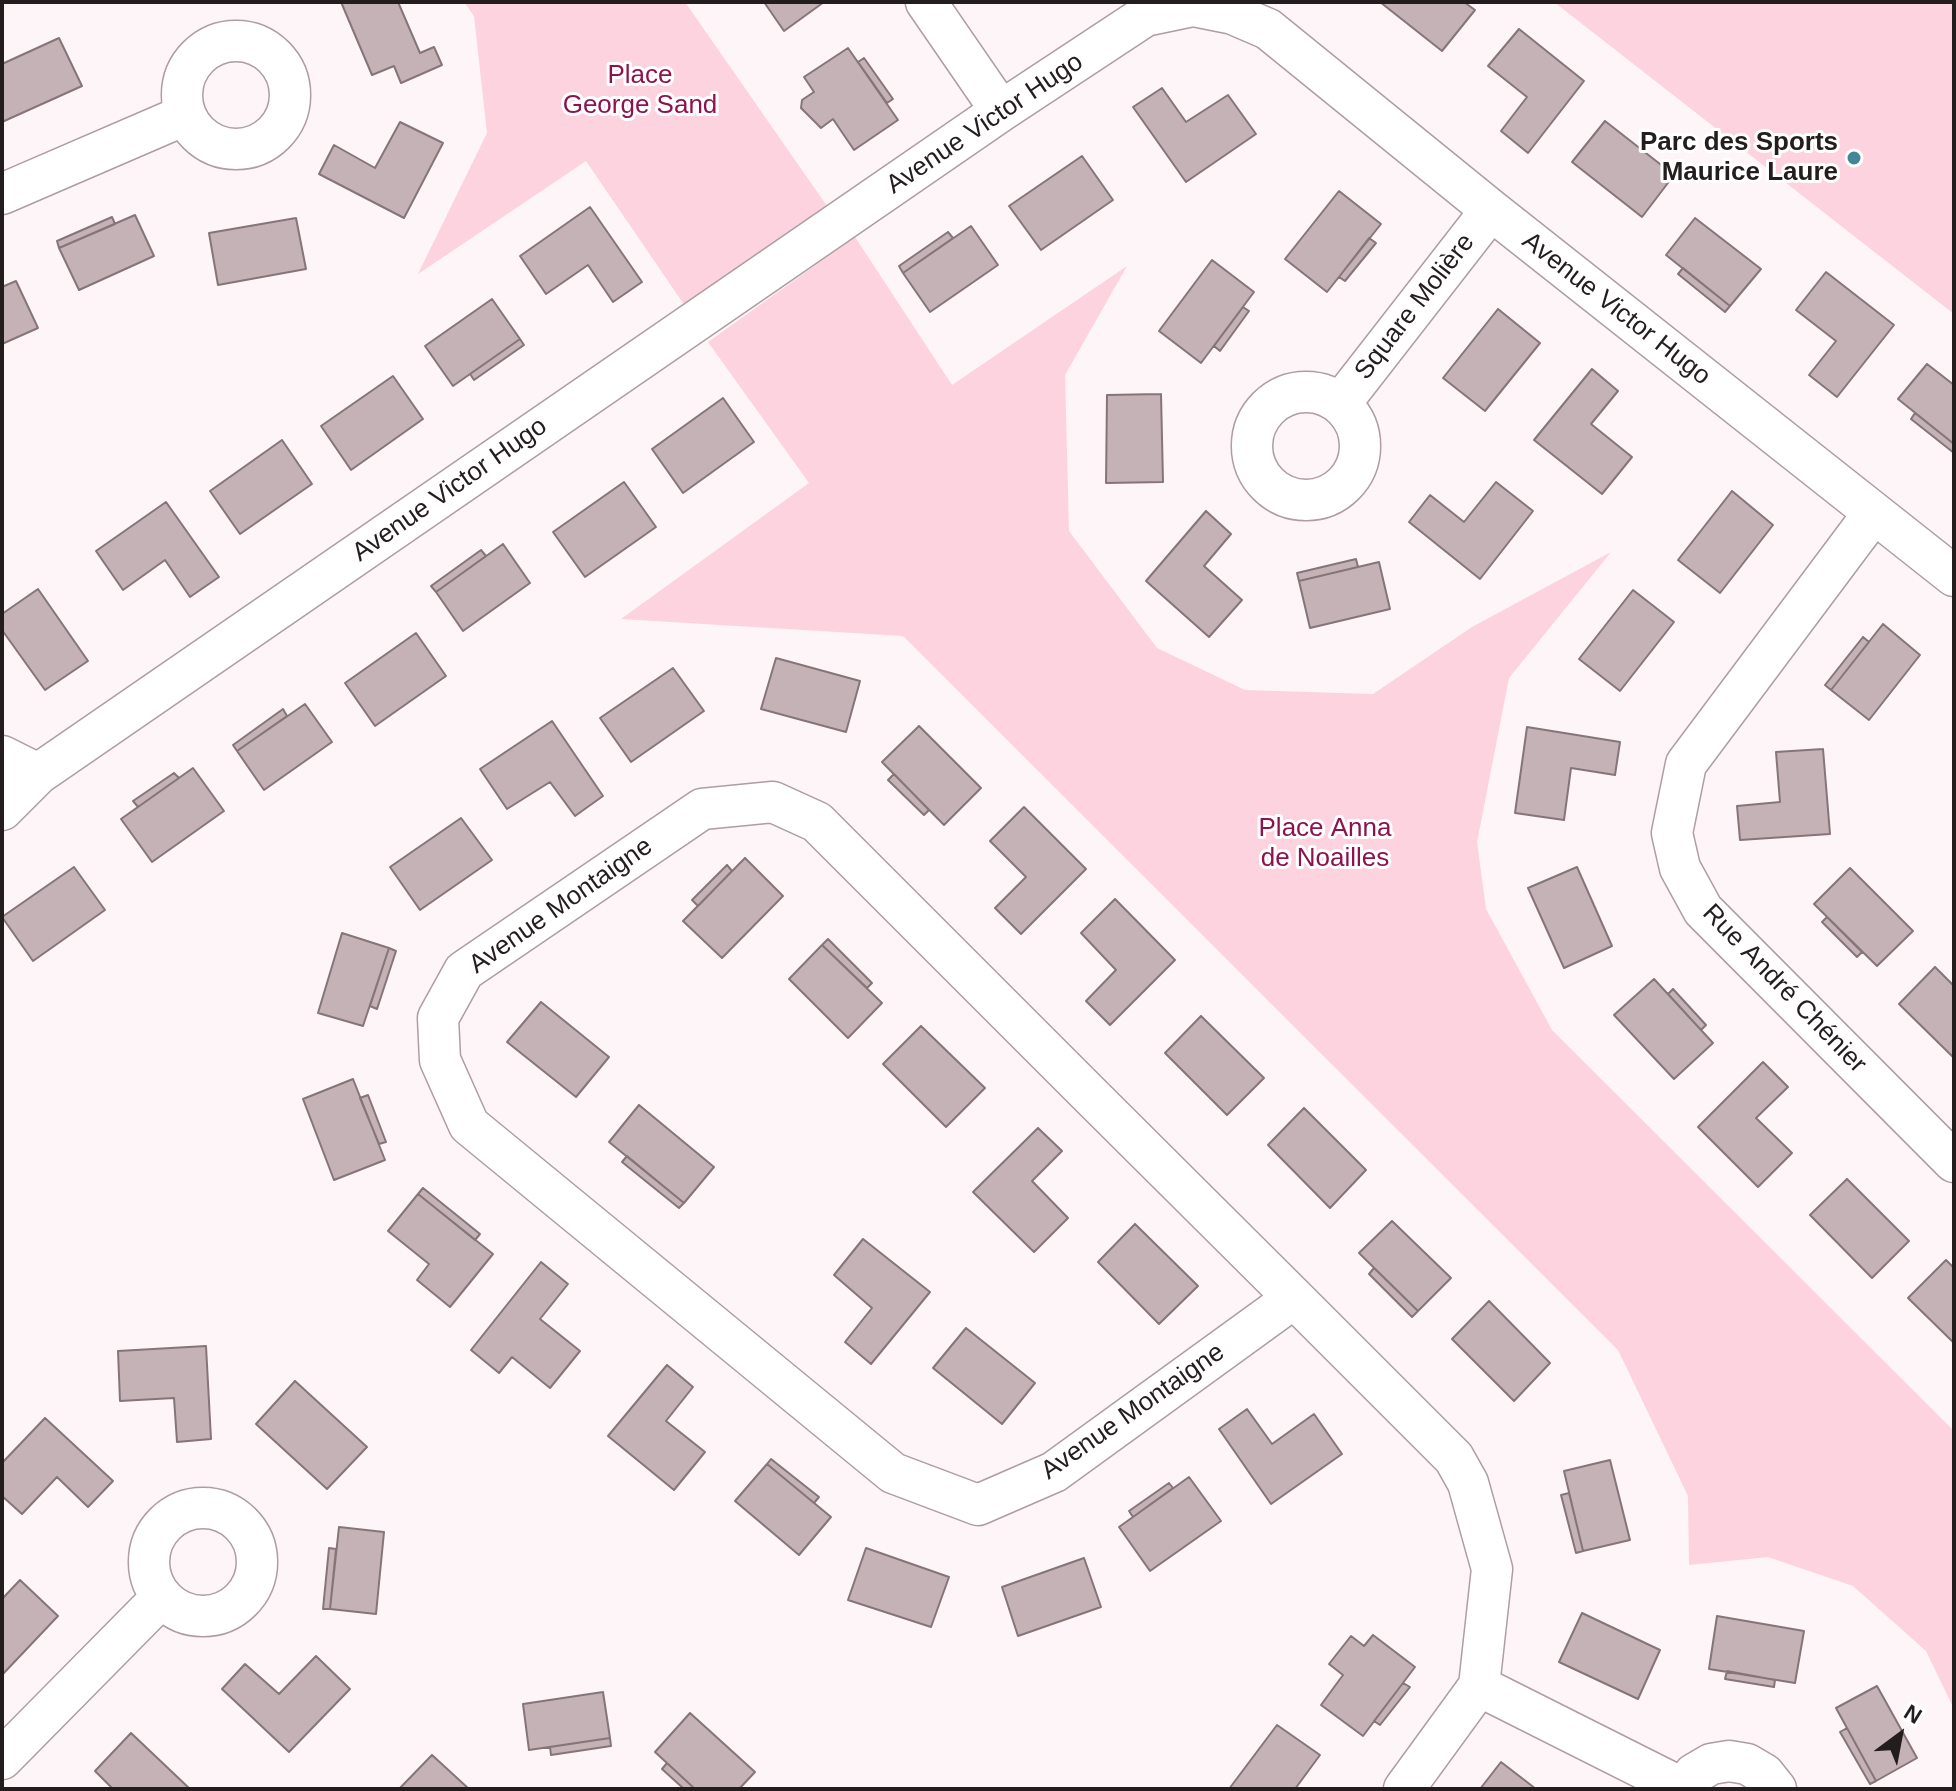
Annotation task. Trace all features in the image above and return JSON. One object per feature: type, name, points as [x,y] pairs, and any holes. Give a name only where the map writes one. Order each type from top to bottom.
[{"type":"street","points":[[926,2],[1001,111]]},
{"type":"street","name":"Avenue Victor Hugo","points":[[2,810],[38,774],[1001,111],[1145,16],[1193,6],[1233,14],[1268,29],[1491,210],[1954,576]]},
{"type":"street","points":[[2,194],[185,115]]},
{"type":"street","name":"Square Molière","points":[[1340,404],[1491,210]]},
{"type":"street","name":"Rue André Chénier","points":[[1873,514],[1686,764],[1672,833],[1680,868],[1703,910],[1954,1162]]},
{"type":"street","points":[[2,756],[38,774]]},
{"type":"street","name":"Avenue Montaigne","points":[[1294,1298],[1054,1472],[978,1505],[893,1473],[469,1125],[440,1060],[438,1018],[464,971],[702,809],[773,802],[817,822],[1294,1298],[1454,1458],[1468,1483],[1492,1569],[1479,1686],[1404,1789]]},
{"type":"street","points":[[2,1759],[161,1598]]},
{"type":"street","points":[[1479,1686],[1682,1788],[1694,1774],[1711,1764],[1729,1761],[1747,1764],[1764,1774],[1776,1789]]},
{"type":"street","points":[[2,1781],[11,1789]]},
{"type":"green space","name":"Place George Sand","points":[[464,2],[685,2],[829,209],[685,306],[586,161],[418,274],[487,133],[474,16]]},
{"type":"green space","name":"Parc des Sports Maurice Laure","points":[[1554,2],[1954,2],[1954,314]]},
{"type":"green space","name":"Place Anna de Noailles","points":[[855,237],[952,385],[1127,266],[1065,375],[1069,531],[1157,648],[1245,690],[1373,694],[1472,627],[1611,552],[1509,678],[1477,842],[1486,909],[1552,1030],[1954,1431],[1954,1709],[1926,1651],[1853,1586],[1768,1557],[1689,1565],[1688,1496],[1618,1350],[903,636],[621,619],[809,483],[708,342]]},
{"type":"building","points":[[341,2],[398,2],[420,53],[434,47],[442,65],[401,83],[394,66],[372,75]]},
{"type":"building","points":[[764,2],[824,2],[784,31]]},
{"type":"building","points":[[1380,2],[1464,2],[1475,10],[1442,51]]},
{"type":"building","points":[[1519,29],[1584,81],[1528,153],[1501,131],[1527,97],[1488,66]]},
{"type":"building","points":[[59,38],[82,86],[2,122],[2,64]]},
{"type":"building","points":[[848,48],[898,120],[854,150],[833,119],[821,128],[801,108],[802,100],[814,92],[804,77]]},
{"type":"building","points":[[864,58],[893,99],[887,103],[858,62]]},
{"type":"building","points":[[1162,88],[1186,122],[1228,95],[1256,134],[1186,182],[1133,107]]},
{"type":"building","points":[[1605,121],[1674,175],[1642,217],[1572,162]]},
{"type":"building","points":[[400,122],[443,143],[404,218],[319,174],[334,145],[375,168]]},
{"type":"building","points":[[1082,156],[1113,200],[1041,250],[1009,206]]},
{"type":"building","points":[[1339,191],[1381,224],[1327,292],[1285,259]]},
{"type":"building","points":[[590,207],[642,282],[613,302],[588,265],[546,294],[520,256]]},
{"type":"building","points":[[135,215],[154,256],[79,290],[59,248]]},
{"type":"building","points":[[112,217],[115,224],[59,248],[57,241]]},
{"type":"building","points":[[296,218],[306,269],[218,285],[209,233]]},
{"type":"building","points":[[1695,218],[1761,269],[1730,306],[1666,255]]},
{"type":"building","points":[[971,226],[998,265],[930,312],[903,273]]},
{"type":"building","points":[[948,232],[953,238],[903,273],[899,266]]},
{"type":"building","points":[[1369,238],[1376,243],[1345,281],[1339,277]]},
{"type":"building","points":[[1212,260],[1254,292],[1201,363],[1159,331]]},
{"type":"building","points":[[1683,268],[1730,306],[1725,312],[1678,274]]},
{"type":"building","points":[[1826,272],[1894,325],[1837,397],[1809,375],[1836,341],[1796,310]]},
{"type":"building","points":[[16,281],[38,328],[2,344],[2,287]]},
{"type":"building","points":[[492,299],[520,339],[453,386],[425,346]]},
{"type":"building","points":[[1243,307],[1249,311],[1220,351],[1214,346]]},
{"type":"building","points":[[1498,309],[1540,343],[1485,411],[1443,378]]},
{"type":"building","points":[[520,339],[524,345],[474,380],[470,374]]},
{"type":"building","points":[[1927,364],[1954,385],[1954,444],[1898,399]]},
{"type":"building","points":[[1592,369],[1618,391],[1591,424],[1632,457],[1602,494],[1534,440]]},
{"type":"building","points":[[393,376],[423,419],[351,470],[321,426]]},
{"type":"building","points":[[1161,394],[1163,482],[1106,483],[1107,395]]},
{"type":"building","points":[[723,398],[754,442],[683,493],[652,449]]},
{"type":"building","points":[[1915,413],[1954,444],[1954,453],[1911,419]]},
{"type":"building","points":[[282,440],[312,484],[240,534],[210,491]]},
{"type":"building","points":[[624,482],[656,527],[585,577],[553,532]]},
{"type":"building","points":[[1496,482],[1533,511],[1480,579],[1409,522],[1430,495],[1464,522]]},
{"type":"building","points":[[1732,491],[1773,525],[1720,593],[1678,560]]},
{"type":"building","points":[[166,502],[219,577],[190,597],[165,560],[123,590],[96,551]]},
{"type":"building","points":[[1206,511],[1231,534],[1204,566],[1242,600],[1209,637],[1146,581]]},
{"type":"building","points":[[503,544],[530,583],[463,631],[436,592]]},
{"type":"building","points":[[481,550],[486,556],[436,592],[431,586]]},
{"type":"building","points":[[1356,559],[1358,567],[1299,581],[1297,573]]},
{"type":"building","points":[[1379,562],[1390,609],[1310,628],[1299,581]]},
{"type":"building","points":[[38,589],[88,661],[45,690],[2,630],[2,614]]},
{"type":"building","points":[[1633,590],[1674,622],[1620,691],[1579,659]]},
{"type":"building","points":[[1883,624],[1920,655],[1869,720],[1831,690]]},
{"type":"building","points":[[416,633],[446,676],[375,726],[345,683]]},
{"type":"building","points":[[1863,637],[1869,642],[1831,690],[1825,685]]},
{"type":"building","points":[[776,658],[860,681],[846,732],[761,709]]},
{"type":"building","points":[[673,668],[704,711],[631,762],[600,718]]},
{"type":"building","points":[[305,704],[332,742],[264,790],[237,751]]},
{"type":"building","points":[[283,709],[287,716],[237,751],[233,745]]},
{"type":"building","points":[[552,721],[603,796],[575,816],[550,782],[507,809],[480,769]]},
{"type":"building","points":[[919,726],[981,788],[944,825],[882,762]]},
{"type":"building","points":[[1527,727],[1620,742],[1615,775],[1571,768],[1564,820],[1515,813]]},
{"type":"building","points":[[1823,749],[1830,834],[1740,840],[1737,806],[1780,802],[1776,752]]},
{"type":"building","points":[[193,768],[224,811],[152,862],[121,819]]},
{"type":"building","points":[[174,773],[179,778],[138,807],[133,801]]},
{"type":"building","points":[[894,774],[929,810],[924,815],[888,780]]},
{"type":"building","points":[[1024,807],[1086,869],[1021,934],[995,908],[1026,877],[990,841]]},
{"type":"building","points":[[461,818],[492,860],[420,910],[390,867]]},
{"type":"building","points":[[745,858],[783,896],[722,958],[683,921]]},
{"type":"building","points":[[727,865],[732,871],[698,906],[692,900]]},
{"type":"building","points":[[74,867],[105,910],[33,961],[2,917]]},
{"type":"building","points":[[1577,867],[1612,946],[1564,968],[1528,888]]},
{"type":"building","points":[[1850,868],[1913,931],[1877,966],[1814,904]]},
{"type":"building","points":[[1115,899],[1175,960],[1110,1025],[1086,1001],[1116,970],[1081,933]]},
{"type":"building","points":[[1827,917],[1862,952],[1857,957],[1822,922]]},
{"type":"building","points":[[342,933],[389,948],[363,1026],[318,1013]]},
{"type":"building","points":[[828,939],[872,983],[867,988],[822,945]]},
{"type":"building","points":[[822,945],[882,1003],[848,1038],[789,979]]},
{"type":"building","points":[[389,948],[396,951],[377,1009],[370,1006]]},
{"type":"building","points":[[1935,967],[1954,986],[1954,1058],[1899,1004]]},
{"type":"building","points":[[1654,979],[1713,1043],[1674,1079],[1614,1015]]},
{"type":"building","points":[[1673,989],[1706,1025],[1701,1030],[1668,994]]},
{"type":"building","points":[[541,1002],[609,1057],[576,1097],[507,1042]]},
{"type":"building","points":[[1201,1016],[1264,1078],[1227,1115],[1165,1053]]},
{"type":"building","points":[[921,1026],[985,1088],[946,1127],[883,1064]]},
{"type":"building","points":[[1763,1062],[1788,1087],[1756,1118],[1792,1153],[1758,1187],[1698,1127]]},
{"type":"building","points":[[353,1079],[385,1160],[334,1180],[303,1099]]},
{"type":"building","points":[[368,1095],[386,1142],[379,1144],[360,1098]]},
{"type":"building","points":[[639,1105],[714,1167],[684,1203],[609,1142]]},
{"type":"building","points":[[1304,1108],[1366,1170],[1330,1208],[1268,1145]]},
{"type":"building","points":[[1038,1128],[1062,1151],[1032,1181],[1068,1218],[1034,1252],[973,1192]]},
{"type":"building","points":[[627,1156],[684,1203],[679,1208],[622,1162]]},
{"type":"building","points":[[1847,1179],[1909,1241],[1872,1278],[1810,1215]]},
{"type":"building","points":[[423,1188],[480,1234],[475,1240],[418,1194]]},
{"type":"building","points":[[418,1194],[493,1254],[450,1307],[417,1280],[429,1264],[388,1231]]},
{"type":"building","points":[[1392,1221],[1451,1278],[1418,1311],[1359,1253]]},
{"type":"building","points":[[1135,1224],[1198,1286],[1159,1324],[1098,1262]]},
{"type":"building","points":[[863,1239],[930,1292],[871,1364],[845,1342],[872,1308],[834,1275]]},
{"type":"building","points":[[1946,1260],[1954,1268],[1954,1343],[1908,1298]]},
{"type":"building","points":[[541,1262],[568,1284],[540,1319],[580,1351],[550,1388],[512,1357],[499,1373],[471,1350]]},
{"type":"building","points":[[1374,1268],[1418,1311],[1412,1317],[1369,1274]]},
{"type":"building","points":[[1489,1301],[1550,1363],[1514,1401],[1452,1339]]},
{"type":"building","points":[[966,1328],[1035,1383],[1002,1424],[933,1368]]},
{"type":"building","points":[[206,1346],[211,1439],[177,1442],[174,1398],[120,1401],[118,1351]]},
{"type":"building","points":[[667,1365],[693,1387],[666,1421],[705,1452],[674,1490],[608,1436]]},
{"type":"building","points":[[295,1381],[367,1447],[327,1489],[256,1424]]},
{"type":"building","points":[[1247,1409],[1272,1444],[1314,1414],[1342,1454],[1271,1504],[1219,1429]]},
{"type":"building","points":[[45,1418],[113,1481],[88,1507],[57,1477],[22,1514],[2,1496],[2,1463]]},
{"type":"building","points":[[771,1459],[819,1497],[814,1503],[767,1464]]},
{"type":"building","points":[[1610,1460],[1630,1540],[1583,1551],[1564,1471]]},
{"type":"building","points":[[767,1464],[831,1517],[799,1555],[735,1501]]},
{"type":"building","points":[[1189,1477],[1221,1521],[1150,1571],[1119,1527]]},
{"type":"building","points":[[1169,1483],[1173,1488],[1133,1517],[1129,1511]]},
{"type":"building","points":[[1569,1493],[1583,1551],[1576,1553],[1561,1495]]},
{"type":"building","points":[[339,1527],[384,1532],[376,1614],[330,1609]]},
{"type":"building","points":[[329,1548],[336,1549],[330,1609],[323,1609]]},
{"type":"building","points":[[866,1548],[949,1577],[931,1627],[848,1600]]},
{"type":"building","points":[[1084,1558],[1101,1607],[1018,1636],[1002,1587]]},
{"type":"building","points":[[20,1580],[58,1616],[2,1675],[2,1599]]},
{"type":"building","points":[[1582,1613],[1660,1650],[1638,1699],[1559,1662]]},
{"type":"building","points":[[1717,1616],[1804,1631],[1795,1683],[1709,1669]]},
{"type":"building","points":[[1373,1635],[1415,1667],[1363,1736],[1321,1705],[1343,1675],[1329,1664],[1351,1636],[1364,1646]]},
{"type":"building","points":[[316,1656],[350,1689],[289,1752],[222,1689],[245,1664],[279,1694]]},
{"type":"building","points":[[1727,1671],[1775,1680],[1774,1687],[1725,1679]]},
{"type":"building","points":[[1403,1683],[1410,1687],[1380,1725],[1374,1721]]},
{"type":"building","points":[[1877,1686],[1917,1758],[1876,1781],[1836,1708]]},
{"type":"building","points":[[603,1692],[610,1738],[529,1750],[523,1704]]},
{"type":"building","points":[[690,1713],[755,1772],[739,1789],[695,1789],[655,1752]]},
{"type":"building","points":[[1277,1725],[1320,1755],[1295,1789],[1229,1789]]},
{"type":"building","points":[[1847,1728],[1876,1781],[1870,1784],[1840,1732]]},
{"type":"building","points":[[131,1733],[190,1789],[113,1789],[95,1771]]},
{"type":"building","points":[[610,1738],[611,1746],[551,1755],[550,1747]]},
{"type":"building","points":[[432,1755],[469,1789],[399,1789]]},
{"type":"building","points":[[1501,1762],[1536,1789],[1480,1789]]},
{"type":"building","points":[[667,1763],[695,1789],[684,1789],[662,1769]]},
{"type":"place","name":"Parc des Sports Maurice Laure","points":[[1854,158]]}]
